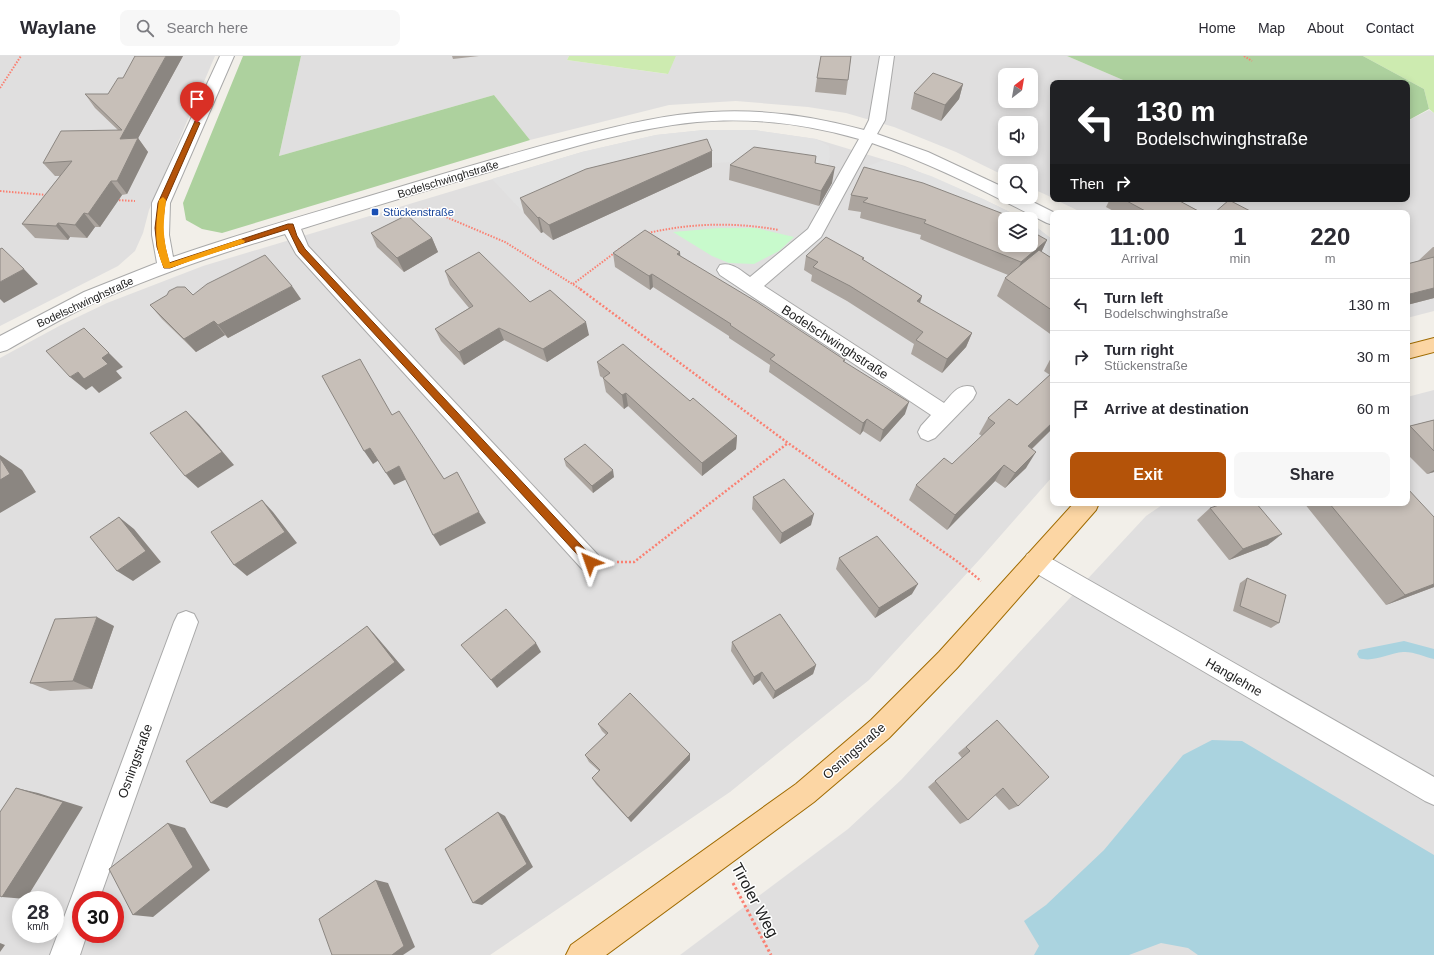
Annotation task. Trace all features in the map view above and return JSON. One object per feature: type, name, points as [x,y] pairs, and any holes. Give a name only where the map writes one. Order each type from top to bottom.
[{"type":"main road","points":[[1410,351],[1434,345]]},
{"type":"main road","name":"Osningstraße","points":[[581,955],[806,793],[880,729],[948,660],[1085,506]]},
{"type":"street","points":[[167,266],[161,247],[159,228],[161,203],[227,56]]},
{"type":"street","points":[[751,286],[815,233],[877,120],[880,110],[887,56]]},
{"type":"street","name":"Bodelschwinghstraße","points":[[0,345],[45,320],[102,292],[194,256],[548,149],[644,125],[677,119],[727,116],[774,118],[823,125],[869,136],[895,145],[929,159],[998,192]]},
{"type":"street","points":[[1023,204],[1050,218]]},
{"type":"street","points":[[291,226],[294,236],[302,250],[590,562]]},
{"type":"street","name":"Bodelschwinghstraße","points":[[726,270],[945,414]]},
{"type":"street","points":[[928,432],[966,393]]},
{"type":"street","name":"Hanglehne","points":[[1035,561],[1434,792]]},
{"type":"street","name":"Osningstraße","points":[[88,891],[186,622]]},
{"type":"street","points":[[65,955],[72,936]]},
{"type":"path","points":[[0,88],[21,56]]},
{"type":"path","points":[[1244,56],[1252,61]]},
{"type":"path","points":[[0,191],[54,195]]},
{"type":"path","points":[[394,195],[505,242],[573,284],[788,443],[958,562]]},
{"type":"path","points":[[115,200],[161,203]]},
{"type":"path","points":[[643,235],[687,226],[723,224],[755,225],[787,231],[806,240]]},
{"type":"path","points":[[573,284],[627,244]]},
{"type":"path","points":[[590,562],[634,562],[788,443]]},
{"type":"path","name":"Tiroler Weg","points":[[718,856],[771,955]]},
{"type":"shaded area","points":[[0,56],[215,56],[149,210],[143,233],[135,251],[118,266],[0,326]]},
{"type":"shaded area","points":[[301,56],[569,56],[567,60],[667,74],[676,56],[1067,56],[1123,80],[1050,80],[1050,197],[1038,191],[1038,164],[998,164],[998,173],[956,152],[894,127],[846,113],[808,107],[736,101],[669,105],[530,140],[494,95],[279,156]]},
{"type":"shaded area","points":[[1429,110],[1434,113],[1434,311],[1410,317],[1410,210],[1077,210],[1060,202],[1410,202],[1410,120]]},
{"type":"shaded area","points":[[704,130],[754,130],[816,139],[905,166],[1010,212],[998,212],[998,252],[1038,252],[1038,228],[1050,238],[1050,479],[980,559],[869,680],[730,792],[490,955],[0,955],[0,358],[61,325],[107,303],[203,266],[582,152],[656,135]]},
{"type":"shaded area","points":[[704,130],[754,130],[816,139],[829,146],[830,157],[825,173],[758,163],[733,162],[676,165],[576,190],[524,213],[492,179],[582,152],[656,135]]},
{"type":"shaded area","points":[[884,160],[931,176],[1010,212],[998,212],[998,217],[861,182],[868,166]]},
{"type":"shaded area","points":[[1038,228],[1050,238],[1050,261],[1038,251]]},
{"type":"shaded area","points":[[1434,390],[1434,955],[680,955],[848,829],[901,780],[1146,516],[1161,506],[1410,506],[1410,396]]},
{"type":"green space","points":[[243,56],[301,56],[279,156],[494,95],[530,140],[222,233],[202,229],[186,220],[183,203]]},
{"type":"green space","points":[[569,56],[676,56],[668,74],[567,60]]},
{"type":"green space","points":[[1067,56],[1363,56],[1407,80],[1123,80]]},
{"type":"green space","points":[[1363,56],[1434,56],[1434,113],[1429,109],[1424,89],[1410,80]]},
{"type":"green space","points":[[1410,81],[1424,89],[1429,109],[1410,119]]},
{"type":"green space","points":[[719,228],[755,228],[794,237],[779,251],[754,264],[729,263],[712,256],[673,232]]},
{"type":"water","points":[[1212,740],[1242,741],[1434,855],[1434,955],[1198,955],[1188,948],[1161,943],[1129,955],[1034,955],[1039,946],[1024,921],[1046,905],[1104,850],[1183,755]]},
{"type":"building","points":[[135,56],[166,56],[120,139],[138,138],[117,181],[111,181],[88,214],[84,213],[75,225],[58,223],[56,226],[22,224],[72,161],[43,163],[61,131],[122,130],[85,94],[108,94],[118,78],[123,78]]},
{"type":"building","points":[[821,56],[851,56],[848,80],[817,78]]},
{"type":"building","points":[[933,73],[963,84],[945,105],[914,93]]},
{"type":"building","points":[[707,139],[712,151],[549,225],[539,217],[538,218],[520,198],[586,169]]},
{"type":"building","points":[[754,147],[816,156],[815,163],[835,167],[821,191],[730,165]]},
{"type":"building","points":[[864,167],[923,183],[998,212],[998,252],[1033,252],[1021,262],[924,223],[926,220],[863,202],[868,198],[851,195]]},
{"type":"building","points":[[1129,202],[1182,202],[1196,210],[1143,210]]},
{"type":"building","points":[[1227,202],[1233,202],[1248,210],[1217,210]]},
{"type":"building","points":[[407,215],[432,238],[397,258],[371,233]]},
{"type":"building","points":[[645,230],[680,252],[677,254],[757,302],[845,360],[843,361],[909,402],[883,430],[867,419],[863,423],[770,359],[775,355],[730,325],[731,324],[652,274],[649,276],[613,253]]},
{"type":"building","points":[[1038,235],[1047,240],[1038,248]]},
{"type":"building","points":[[826,237],[864,258],[862,259],[922,296],[917,301],[972,333],[947,359],[916,340],[923,332],[850,286],[813,267],[818,262],[806,256]]},
{"type":"building","points":[[2,248],[24,269],[0,282],[0,249]]},
{"type":"building","points":[[1039,250],[1050,257],[1050,309],[1005,278]]},
{"type":"building","points":[[479,252],[530,302],[550,290],[586,322],[543,349],[499,328],[459,352],[435,329],[473,306],[445,271]]},
{"type":"building","points":[[265,255],[292,286],[218,325],[214,321],[184,339],[150,305],[177,287],[185,287],[193,295],[207,284]]},
{"type":"building","points":[[1434,257],[1434,288],[1410,294],[1410,263]]},
{"type":"building","points":[[84,328],[109,353],[102,358],[108,364],[84,379],[78,372],[70,377],[46,351]]},
{"type":"building","points":[[623,344],[690,401],[693,398],[737,436],[702,463],[626,393],[622,395],[603,378],[610,373],[597,362]]},
{"type":"building","points":[[360,359],[392,415],[399,411],[444,479],[457,472],[479,512],[433,535],[399,466],[386,473],[370,448],[364,451],[322,376]]},
{"type":"building","points":[[1050,375],[1050,425],[1028,446],[1036,452],[1015,473],[1004,465],[955,515],[916,485],[944,458],[952,464],[995,423],[988,418],[1009,399],[1017,405]]},
{"type":"building","points":[[186,411],[222,452],[185,476],[150,433]]},
{"type":"building","points":[[1434,420],[1434,451],[1410,426]]},
{"type":"building","points":[[585,444],[613,470],[592,486],[564,459]]},
{"type":"building","points":[[0,458],[10,474],[0,480]]},
{"type":"building","points":[[784,479],[814,514],[782,533],[753,497]]},
{"type":"building","points":[[1410,491],[1434,517],[1434,584],[1405,595],[1331,506],[1410,506]]},
{"type":"building","points":[[262,500],[285,532],[234,565],[211,532]]},
{"type":"building","points":[[1216,506],[1259,506],[1282,534],[1243,549],[1210,508]]},
{"type":"building","points":[[119,517],[146,551],[117,571],[90,537]]},
{"type":"building","points":[[877,536],[918,584],[879,608],[839,558]]},
{"type":"building","points":[[1247,578],[1286,595],[1279,623],[1240,606]]},
{"type":"building","points":[[506,609],[536,643],[491,680],[461,645]]},
{"type":"building","points":[[780,614],[816,665],[775,691],[762,672],[754,677],[732,642]]},
{"type":"building","points":[[97,617],[73,681],[30,683],[55,619]]},
{"type":"building","points":[[367,626],[395,662],[211,803],[186,761]]},
{"type":"building","points":[[630,693],[690,754],[628,818],[592,778],[600,770],[585,755],[608,733],[598,724]]},
{"type":"building","points":[[997,720],[1049,777],[1018,806],[1003,788],[968,820],[935,781],[970,751],[966,747]]},
{"type":"building","points":[[16,788],[63,802],[2,897],[0,896],[0,812]]},
{"type":"building","points":[[498,812],[527,864],[473,903],[445,849]]},
{"type":"building","points":[[168,823],[193,867],[133,915],[124,898],[124,891],[120,891],[109,869]]},
{"type":"building","points":[[376,880],[404,946],[392,955],[332,955],[319,919]]},
{"type":"waterway","points":[[1363,654],[1385,651],[1404,646],[1434,654]]},
{"type":"slow traffic","points":[[163,200],[161,203],[159,228],[161,247],[167,266],[241,241]]},
{"type":"place","name":"Stückenstraße","points":[[375,212]]},
{"type":"route","points":[[197,123],[161,203],[159,228],[161,247],[167,266],[194,256],[291,226],[294,236],[302,250],[590,562]]}]
